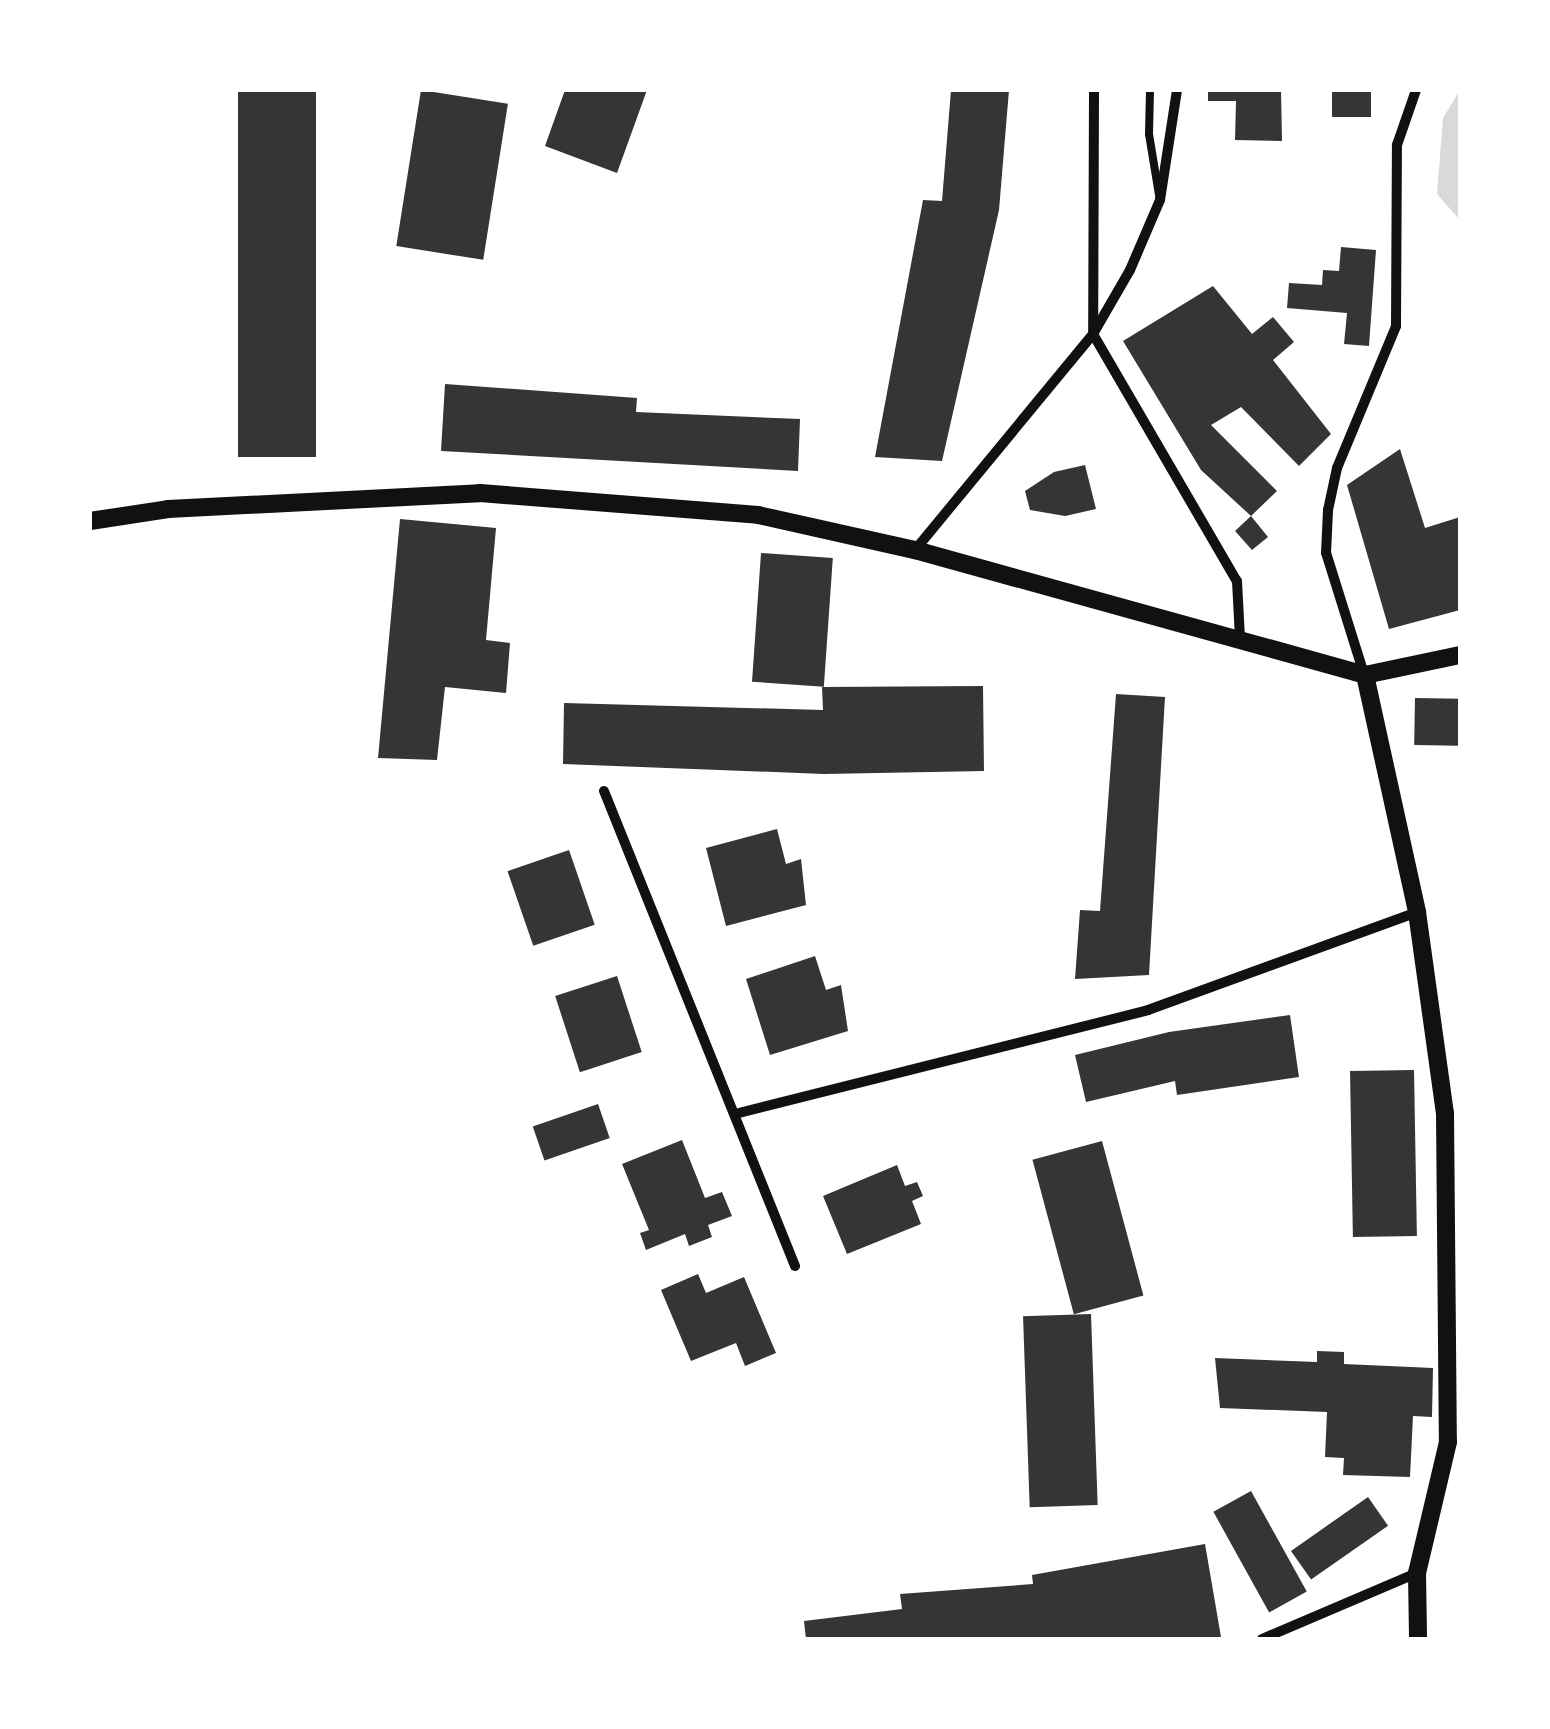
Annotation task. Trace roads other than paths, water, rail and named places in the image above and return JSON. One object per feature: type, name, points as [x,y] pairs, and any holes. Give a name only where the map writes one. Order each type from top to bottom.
[{"type":"street","points":[[1094,90],[1093,334],[1237,581],[1240,638]]},
{"type":"street","points":[[915,550],[1093,334],[1160,200],[1177,90]]},
{"type":"street","points":[[1416,90],[1398,145],[1396,326],[1338,468],[1328,510],[1326,554],[1364,675],[1417,912],[1445,1113],[1454,1442],[1417,1572],[1418,1639]]},
{"type":"street","points":[[90,521],[168,509],[480,493],[758,515],[915,550],[1240,638],[1307,664],[1364,675],[1460,655]]},
{"type":"street","points":[[604,790],[795,1266]]},
{"type":"street","points":[[735,1114],[1148,1010],[1417,912]]},
{"type":"street","points":[[1262,1639],[1417,1572]]},
{"type":"lane","points":[[1150,90],[1149,134],[1160,200]]}]
